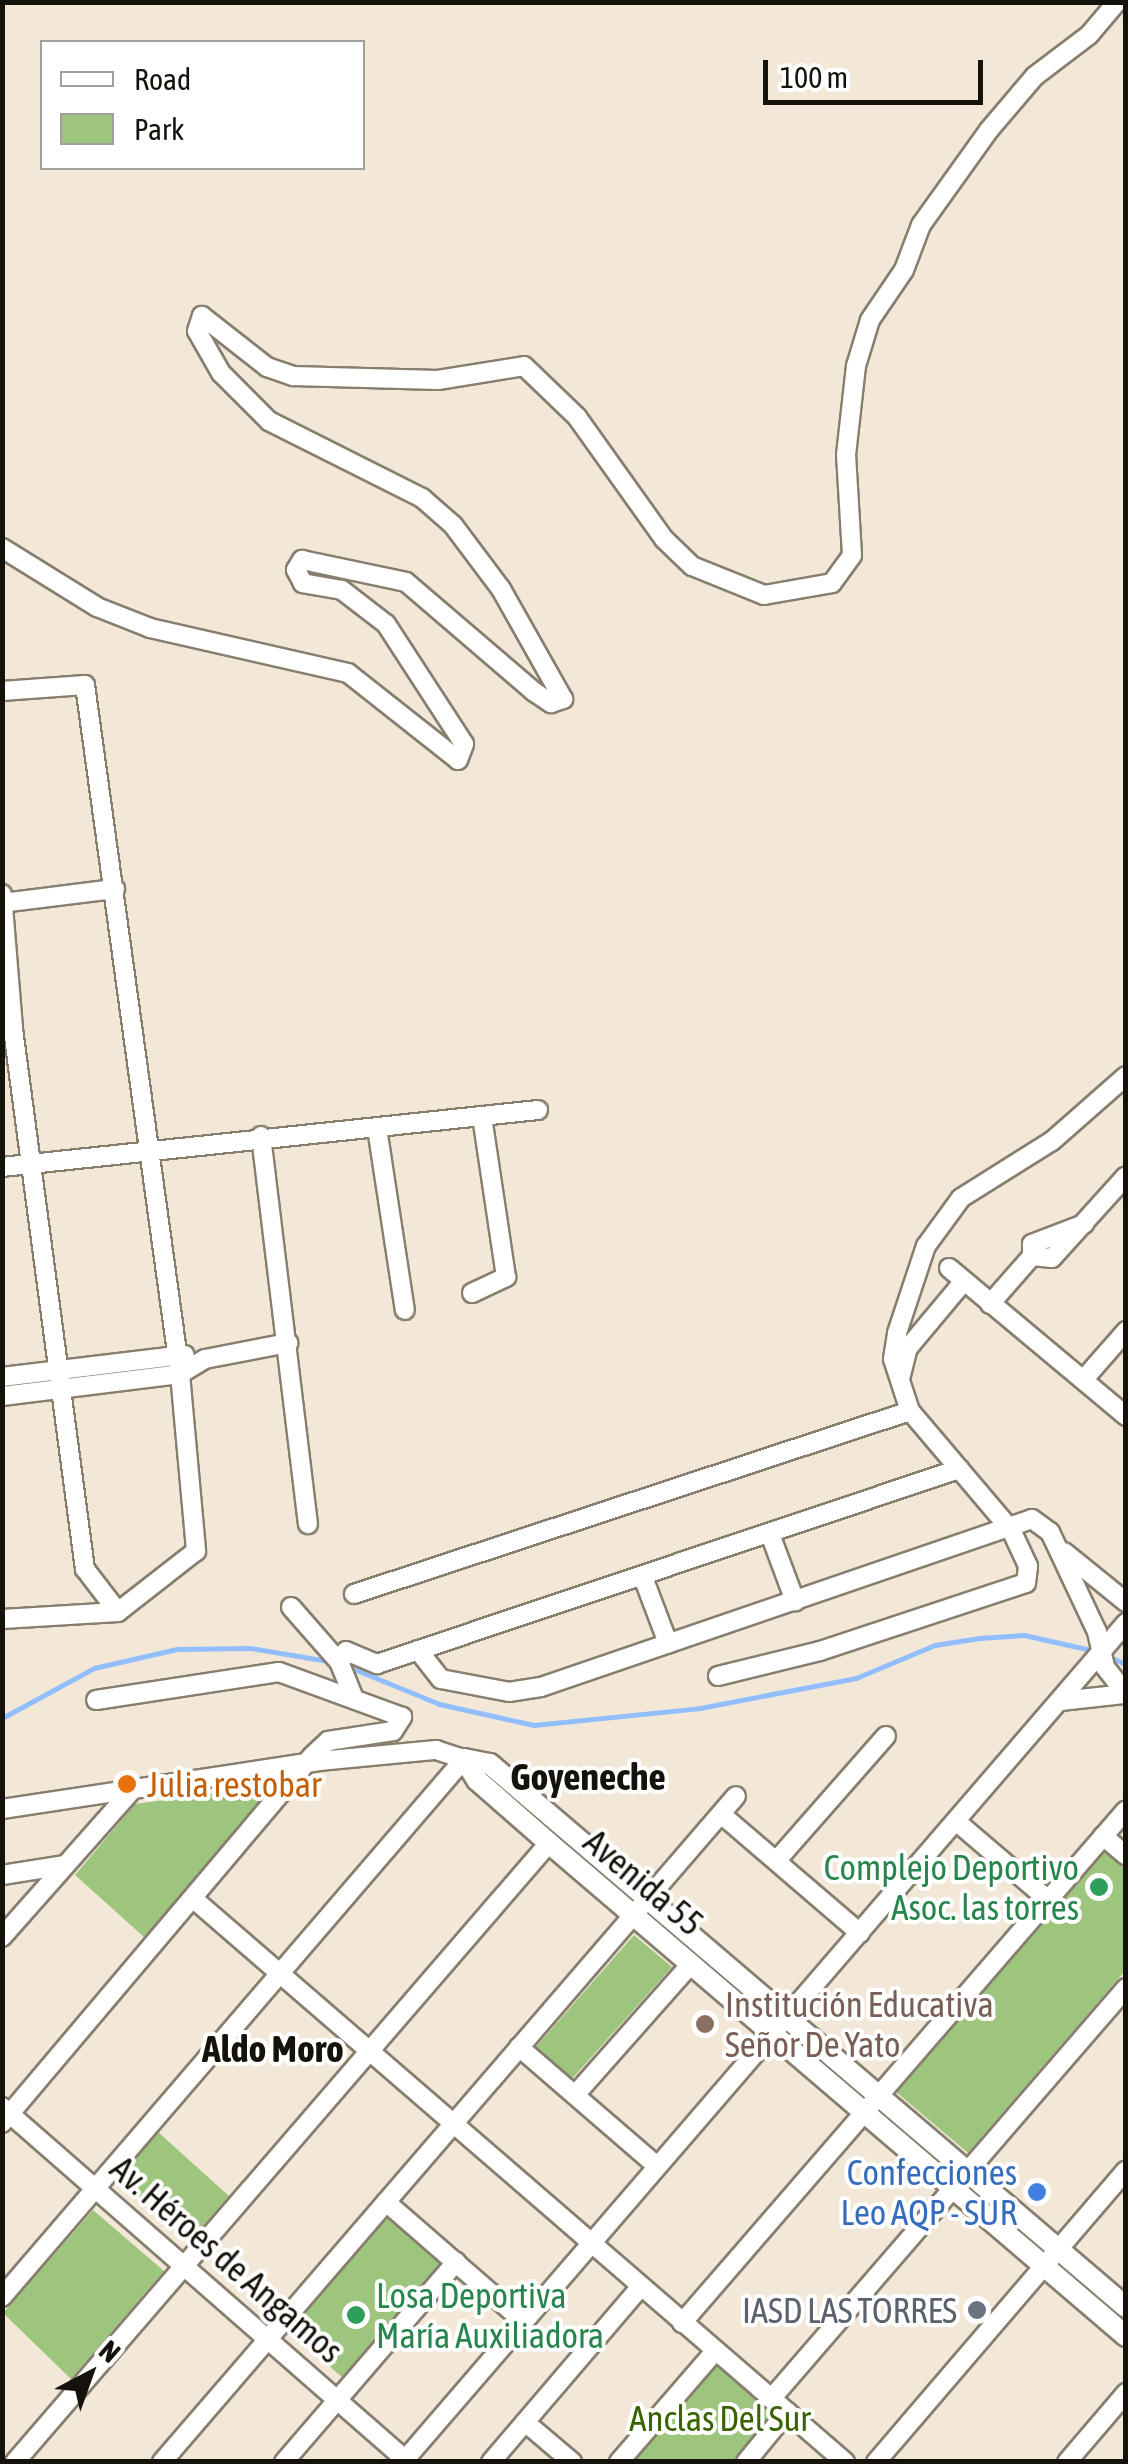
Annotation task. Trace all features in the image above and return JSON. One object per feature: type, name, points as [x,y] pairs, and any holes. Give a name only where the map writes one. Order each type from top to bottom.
[{"type":"street","points":[[2,548],[69,592],[138,624],[348,673],[458,760],[464,744],[386,624],[342,590],[303,583],[296,570],[302,560],[406,582],[533,691],[552,703],[562,699],[500,589],[452,525],[422,498],[269,421],[221,373],[197,331],[202,316],[267,367],[293,376],[438,380],[524,366],[578,417],[664,539],[692,566],[764,595],[832,583],[852,554],[846,455],[856,366],[870,320],[904,270],[921,225],[989,130],[1035,76],[1088,35],[1118,2]]},
{"type":"street","points":[[2,679],[23,689]]},
{"type":"street","points":[[2,692],[85,685],[115,889],[145,1148],[178,1354],[196,1551],[118,1612],[2,1620]]},
{"type":"street","points":[[3,903],[115,889]]},
{"type":"street","points":[[2,894],[30,1163],[64,1378],[85,1568],[118,1612]]},
{"type":"street","points":[[718,1676],[1022,1588],[1028,1566],[1011,1530],[910,1411],[893,1359],[897,1333],[940,1222],[961,1198],[1052,1140],[1126,1076]]},
{"type":"street","points":[[2,1167],[145,1148],[538,1110]]},
{"type":"street","points":[[472,1294],[506,1276],[482,1116]]},
{"type":"street","points":[[377,1128],[405,1310]]},
{"type":"street","points":[[261,1136],[308,1524]]},
{"type":"street","points":[[990,1304],[1032,1256],[1029,1248],[1036,1241],[1084,1224],[1126,1176]]},
{"type":"street","points":[[900,1380],[908,1348],[956,1274],[1126,1416]]},
{"type":"street","points":[[1084,1379],[1126,1331]]},
{"type":"street","points":[[2,1377],[180,1374],[204,1359],[288,1343]]},
{"type":"street","points":[[2,1396],[64,1378],[178,1354],[204,1359]]},
{"type":"street","points":[[354,1594],[910,1411]]},
{"type":"street","points":[[340,1663],[346,1651],[377,1664],[958,1469]]},
{"type":"street","points":[[418,1650],[442,1680],[509,1692],[668,1644],[1011,1530],[1032,1519],[1056,1546],[1126,1602]]},
{"type":"street","points":[[770,1534],[795,1601]]},
{"type":"street","points":[[1056,1546],[1097,1632],[1101,1654],[1125,1694],[1061,1700]]},
{"type":"street","points":[[643,1577],[668,1644]]},
{"type":"street","points":[[291,1607],[340,1663],[352,1696]]},
{"type":"street","points":[[406,2461],[1124,1628]]},
{"type":"street","points":[[5,2115],[196,1901],[328,1741],[401,1724],[396,1710],[279,1672],[96,1700]]},
{"type":"street","points":[[777,1860],[886,1736]]},
{"type":"street","points":[[2,1809],[308,1767],[319,1760],[436,1750],[464,1759],[2,2297]]},
{"type":"street","name":"Avenida 55","points":[[464,1759],[477,1780],[549,1844],[641,1907],[691,1964],[779,2026]]},
{"type":"street","name":"Avenida 55","points":[[464,1759],[490,1764],[641,1907],[870,2105],[959,2180],[1058,2250],[1126,2307]]},
{"type":"street","points":[[2,1938],[130,1790]]},
{"type":"street","points":[[162,2462],[736,1796]]},
{"type":"street","points":[[682,2324],[1126,1810]]},
{"type":"street","points":[[721,1814],[860,1933]]},
{"type":"street","points":[[957,1822],[1047,1899]]},
{"type":"street","points":[[1103,1836],[1126,1855]]},
{"type":"street","points":[[15,2462],[549,1844]]},
{"type":"street","points":[[2,1875],[65,1865]]},
{"type":"street","points":[[196,1901],[450,2126],[846,2462]]},
{"type":"street","points":[[575,2095],[691,1964]]},
{"type":"street","points":[[771,2399],[1126,1988]]},
{"type":"street","points":[[519,2047],[657,2166]]},
{"type":"street","name":"Av. Héroes de Angamos","points":[[5,2115],[97,2188],[406,2461]]},
{"type":"street","points":[[876,2462],[1126,2170]]},
{"type":"street","name":"Avenida 55","points":[[959,2180],[1044,2266],[1126,2336]]},
{"type":"street","points":[[386,2202],[524,2322]]},
{"type":"street","points":[[284,2462],[456,2262]]},
{"type":"street","points":[[490,2462],[639,2288]]},
{"type":"street","points":[[619,2462],[715,2352]]},
{"type":"street","points":[[1067,2462],[1126,2393]]},
{"type":"street","points":[[746,2462],[787,2412]]},
{"type":"street","points":[[525,2422],[572,2462]]},
{"type":"green space","points":[[279,1784],[144,1937],[75,1875],[135,1804]]},
{"type":"green space","points":[[1105,1851],[1125,1868],[1125,1971],[968,2153],[895,2091]]},
{"type":"green space","points":[[634,1935],[672,1967],[570,2081],[534,2049]]},
{"type":"green space","points":[[158,2132],[229,2196],[189,2242],[117,2178]]},
{"type":"green space","points":[[93,2210],[164,2271],[71,2379],[3,2313]]},
{"type":"green space","points":[[386,2216],[442,2265],[343,2378],[287,2329]]},
{"type":"green space","name":"Anclas Del Sur","points":[[716,2363],[775,2413],[734,2461],[631,2462]]},
{"type":"waterway","points":[[349,1667],[439,1704],[534,1725],[700,1708],[856,1678],[935,1645],[979,1638],[1024,1635],[1095,1651]]},
{"type":"waterway","points":[[2,1718],[94,1668],[177,1649],[250,1648],[334,1662]]},
{"type":"waterway","points":[[1110,1657],[1126,1664]]},
{"type":"place","name":"Julia restobar","points":[[127,1784]]},
{"type":"place","name":"Complejo Deportivo Asoc. las torres","points":[[1099,1887]]},
{"type":"place","name":"Institución Educativa Señor De Yato","points":[[705,2024]]},
{"type":"place","name":"Confecciones Leo AQP - SUR","points":[[1037,2192]]},
{"type":"place","name":"IASD LAS TORRES","points":[[977,2310]]},
{"type":"place","name":"Losa Deportiva María Auxiliadora","points":[[356,2315]]},
{"type":"district","name":"Goyeneche","points":[[588,1777]]},
{"type":"district","name":"Aldo Moro","points":[[273,2049]]}]
